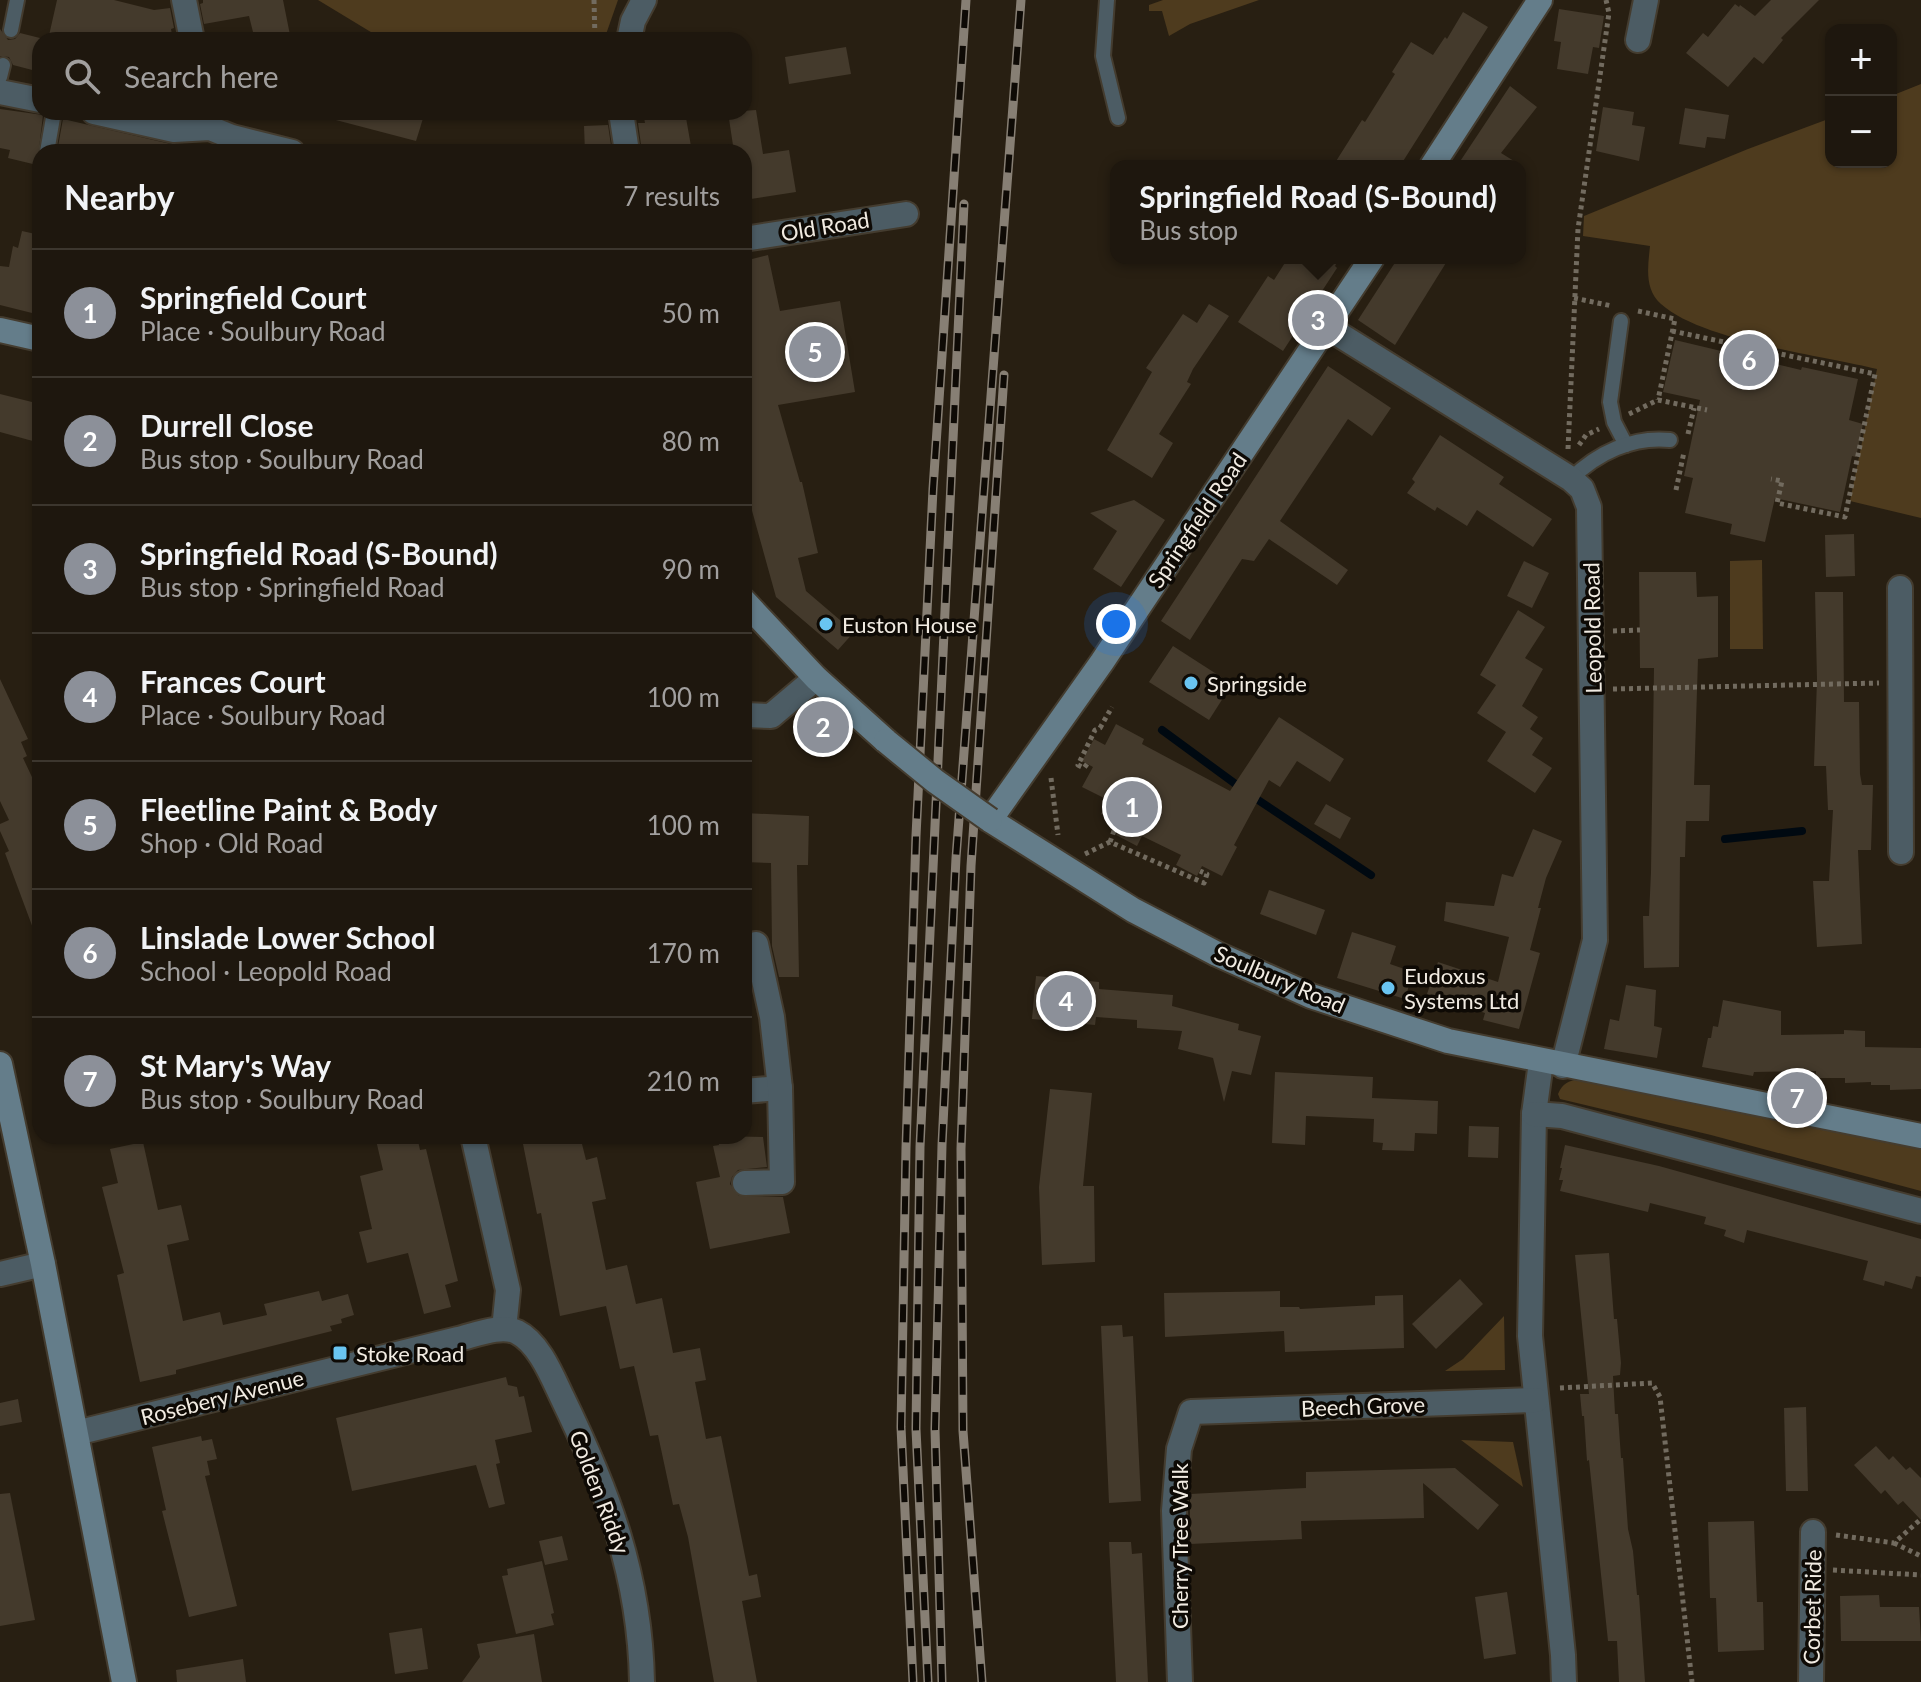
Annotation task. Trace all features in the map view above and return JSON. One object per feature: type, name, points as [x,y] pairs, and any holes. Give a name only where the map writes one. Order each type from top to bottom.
[{"type":"street","points":[[184,0],[190,32]]},
{"type":"street","points":[[631,32],[644,0]]},
{"type":"street","points":[[1436,160],[1540,0]]},
{"type":"street","points":[[1638,40],[1646,0]]},
{"type":"street","points":[[0,92],[32,98]]},
{"type":"street","points":[[130,120],[174,130],[208,120],[232,137],[260,144]]},
{"type":"street","points":[[622,120],[626,144]]},
{"type":"street","name":"Old Road","points":[[752,238],[906,214]]},
{"type":"street","name":"Springfield Road","points":[[996,824],[1368,264]]},
{"type":"street","points":[[1327,327],[1565,475]]},
{"type":"street","points":[[0,330],[32,337]]},
{"type":"street","name":"Leopold Road","points":[[1564,1682],[1535,1395],[1530,1299],[1534,1114],[1595,940],[1591,520],[1582,489],[1565,475]]},
{"type":"street","points":[[1900,588],[1910,646],[1900,683],[1911,798],[1901,852]]},
{"type":"street","name":"Soulbury Road","points":[[752,610],[816,678],[935,781],[1051,860],[1217,954],[1311,996],[1448,1041],[1921,1136]]},
{"type":"street","points":[[752,715],[771,716],[816,678]]},
{"type":"street","points":[[745,1183],[782,1182],[780,1088],[772,1017],[756,944]]},
{"type":"street","points":[[0,1064],[43,1264],[124,1682]]},
{"type":"street","points":[[752,1090],[780,1088]]},
{"type":"street","points":[[1534,1114],[1562,1116],[1921,1211]]},
{"type":"street","points":[[475,1144],[508,1290],[504,1329]]},
{"type":"street","points":[[0,1274],[43,1264]]},
{"type":"street","name":"Rosebery Avenue","points":[[76,1433],[504,1329]]},
{"type":"street","name":"Golden Riddy","points":[[504,1329],[519,1332],[546,1364],[580,1434],[615,1521],[636,1605],[641,1635],[642,1682]]},
{"type":"street","name":"Beech Grove","points":[[1191,1412],[1535,1395]]},
{"type":"street","name":"Cherry Tree Walk","points":[[1180,1682],[1174,1511],[1179,1449],[1191,1412]]},
{"type":"street","name":"Corbet Ride","points":[[1811,1682],[1813,1532]]},
{"type":"lane","points":[[11,30],[17,0]]},
{"type":"lane","points":[[1107,0],[1103,56],[1118,118]]},
{"type":"lane","points":[[48,144],[53,120]]},
{"type":"lane","points":[[1620,314],[1610,402],[1614,422],[1626,445]]},
{"type":"lane","points":[[1565,475],[1626,445],[1647,438],[1670,440]]},
{"type":"path","points":[[594,0],[595,32]]},
{"type":"path","points":[[1565,475],[1578,229],[1609,13],[1606,0]]},
{"type":"path","points":[[1574,298],[1620,314]]},
{"type":"path","points":[[1634,310],[1675,319],[1658,400]]},
{"type":"path","points":[[1672,331],[1875,374],[1845,517],[1777,503],[1782,481],[1771,479]]},
{"type":"path","points":[[1584,439],[1658,400],[1707,410]]},
{"type":"path","points":[[1605,631],[1640,630]]},
{"type":"path","points":[[1592,690],[1900,683]]},
{"type":"path","points":[[1087,764],[1084,768],[1078,765],[1095,730],[1100,728],[1112,707]]},
{"type":"path","points":[[1051,774],[1058,834],[1051,860]]},
{"type":"path","points":[[1119,830],[1115,828],[1110,842],[1204,883],[1207,874],[1200,871]]},
{"type":"path","points":[[1535,1395],[1652,1383],[1660,1397],[1692,1682]]},
{"type":"path","points":[[1894,1543],[1921,1519]]},
{"type":"path","points":[[1813,1532],[1894,1543],[1921,1556]]},
{"type":"path","points":[[1812,1568],[1921,1575]]},
{"type":"shaded area","points":[[318,0],[618,0],[607,32],[371,32]]},
{"type":"shaded area","points":[[1163,0],[1259,0],[1190,24],[1169,36],[1162,11],[1149,11],[1149,5]]},
{"type":"shaded area","points":[[1921,84],[1921,518],[1850,501],[1877,369],[1763,345],[1704,328],[1680,317],[1656,298],[1648,277],[1650,246],[1583,236],[1584,216],[1825,120],[1825,168],[1897,168],[1897,94]]},
{"type":"shaded area","points":[[1762,560],[1763,649],[1730,649],[1730,561]]},
{"type":"shaded area","points":[[1579,1079],[1921,1146],[1921,1191],[1711,1135],[1560,1099],[1558,1094],[1564,1085]]},
{"type":"shaded area","points":[[1504,1316],[1505,1370],[1445,1371],[1463,1359]]},
{"type":"shaded area","points":[[1461,1440],[1513,1442],[1523,1487]]},
{"type":"building","points":[[57,0],[114,0],[154,10],[170,8],[174,28],[172,32],[50,32]]},
{"type":"building","points":[[203,0],[283,0],[289,32],[253,32],[249,16],[204,24],[200,4]]},
{"type":"building","points":[[1771,0],[1819,0],[1781,38],[1783,40],[1763,64],[1754,57],[1728,87],[1686,53],[1703,33],[1708,37],[1735,4],[1755,16]]},
{"type":"building","points":[[1559,9],[1604,16],[1599,48],[1593,47],[1588,74],[1557,69],[1561,42],[1554,41]]},
{"type":"building","points":[[1463,12],[1488,27],[1404,160],[1337,160],[1362,120],[1365,122],[1411,42],[1433,55],[1445,37],[1447,39]]},
{"type":"building","points":[[0,29],[8,40],[15,39],[20,33],[32,36],[32,70],[13,65],[9,57],[0,56]]},
{"type":"building","points":[[846,47],[851,74],[789,84],[785,57]]},
{"type":"building","points":[[1510,86],[1537,107],[1501,153],[1512,160],[1461,160]]},
{"type":"building","points":[[1603,107],[1634,112],[1632,125],[1645,127],[1639,161],[1596,151]]},
{"type":"building","points":[[1685,108],[1729,115],[1725,139],[1707,137],[1705,148],[1679,144]]},
{"type":"building","points":[[0,109],[32,113],[32,120],[42,120],[40,144],[32,144],[32,164],[8,158],[10,150],[0,148]]},
{"type":"building","points":[[752,110],[756,110],[763,154],[789,150],[796,192],[752,199],[752,144],[733,144],[729,120],[752,120]]},
{"type":"building","points":[[63,120],[67,120],[171,144],[58,144]]},
{"type":"building","points":[[336,120],[423,120],[416,141]]},
{"type":"building","points":[[644,120],[686,120],[691,144],[641,144],[638,123],[645,123]]},
{"type":"building","points":[[608,125],[611,144],[585,144],[584,126]]},
{"type":"building","points":[[22,231],[32,233],[32,313],[0,305],[0,266],[9,267],[13,246],[18,248]]},
{"type":"building","points":[[768,255],[780,311],[840,301],[855,392],[778,405],[802,482],[818,553],[798,558],[806,591],[854,632],[838,650],[776,597],[752,511],[752,259]]},
{"type":"building","points":[[1284,264],[1336,264],[1337,268],[1283,351],[1238,322],[1268,276],[1274,280]]},
{"type":"building","points":[[1394,264],[1445,264],[1395,345],[1358,320]]},
{"type":"building","points":[[1209,304],[1229,316],[1193,369],[1187,382],[1191,384],[1159,434],[1173,443],[1152,478],[1107,450],[1152,372],[1146,368],[1183,314],[1197,323]]},
{"type":"building","points":[[1675,340],[1801,370],[1802,367],[1858,379],[1849,420],[1863,424],[1856,457],[1852,456],[1840,512],[1775,498],[1765,542],[1730,534],[1732,524],[1685,513],[1693,478],[1684,476],[1700,400],[1663,392]]},
{"type":"building","points":[[1328,366],[1391,408],[1372,436],[1348,419],[1280,521],[1348,570],[1337,585],[1269,539],[1254,561],[1242,559],[1190,640],[1161,621]]},
{"type":"building","points":[[0,394],[32,402],[32,441],[0,432]]},
{"type":"building","points":[[1440,435],[1504,477],[1499,484],[1552,519],[1533,547],[1477,510],[1467,526],[1407,493],[1415,482],[1412,479]]},
{"type":"building","points":[[1134,500],[1165,520],[1121,587],[1093,569],[1117,531],[1090,513]]},
{"type":"building","points":[[1854,534],[1855,576],[1826,577],[1825,535]]},
{"type":"building","points":[[1524,561],[1549,573],[1532,608],[1507,596]]},
{"type":"building","points":[[1639,572],[1696,572],[1697,597],[1718,596],[1718,657],[1698,659],[1694,785],[1710,785],[1709,821],[1686,821],[1685,857],[1680,857],[1679,967],[1644,968],[1643,916],[1649,916],[1651,872],[1654,668],[1640,668]]},
{"type":"building","points":[[1815,592],[1843,592],[1844,702],[1859,702],[1860,774],[1862,785],[1873,785],[1871,850],[1858,850],[1862,944],[1817,947],[1813,881],[1829,881],[1833,810],[1828,810],[1826,766],[1814,766],[1817,680]]},
{"type":"building","points":[[1518,610],[1545,627],[1525,658],[1543,669],[1522,706],[1538,717],[1530,729],[1543,738],[1532,755],[1552,768],[1535,793],[1487,761],[1506,732],[1477,713],[1496,685],[1480,675]]},
{"type":"building","name":"Springside","points":[[1173,646],[1232,684],[1209,720],[1149,682]]},
{"type":"building","points":[[0,679],[28,739],[21,742],[27,756],[23,758],[32,777],[32,926],[5,853],[9,851],[0,824],[9,820],[0,801]]},
{"type":"building","points":[[1279,717],[1344,759],[1330,782],[1297,761],[1280,787],[1269,780],[1234,845],[1237,847],[1222,876],[1202,866],[1197,876],[1176,865],[1181,855],[1142,836],[1137,846],[1116,835],[1121,825],[1101,814],[1108,800],[1082,787],[1093,767],[1082,761],[1094,739],[1105,745],[1116,724],[1144,739],[1142,744],[1230,791]]},
{"type":"building","points":[[1326,804],[1351,818],[1340,839],[1314,824]]},
{"type":"building","points":[[752,813],[809,816],[808,865],[797,865],[799,977],[779,977],[772,946],[771,863],[752,862]]},
{"type":"building","points":[[1533,829],[1562,841],[1546,878],[1538,908],[1541,908],[1530,950],[1540,953],[1519,1029],[1483,1020],[1485,1013],[1427,994],[1438,962],[1498,982],[1509,937],[1444,921],[1446,902],[1494,906],[1502,874],[1513,877]]},
{"type":"building","points":[[1269,890],[1325,910],[1316,935],[1260,914]]},
{"type":"building","points":[[1352,932],[1396,946],[1390,964],[1413,972],[1405,999],[1337,978]]},
{"type":"building","points":[[1036,976],[1099,982],[1099,989],[1173,995],[1172,1006],[1239,1024],[1238,1030],[1261,1036],[1251,1075],[1232,1071],[1224,1102],[1213,1058],[1178,1049],[1182,1031],[1137,1028],[1137,1020],[1096,1017],[1095,1025],[1032,1019]]},
{"type":"building","points":[[1626,985],[1656,990],[1654,1026],[1662,1028],[1657,1058],[1604,1049],[1610,1019],[1619,1021]]},
{"type":"building","points":[[1723,1000],[1781,1011],[1781,1035],[1865,1031],[1865,1047],[1921,1048],[1921,1089],[1890,1090],[1890,1085],[1871,1085],[1871,1082],[1845,1083],[1845,1078],[1816,1078],[1816,1071],[1754,1072],[1753,1076],[1702,1067],[1708,1038],[1711,1038],[1713,1026],[1718,1027]]},
{"type":"building","points":[[1275,1072],[1373,1077],[1372,1098],[1438,1101],[1437,1134],[1415,1133],[1414,1151],[1382,1150],[1383,1143],[1373,1142],[1374,1119],[1306,1116],[1305,1145],[1272,1143]]},
{"type":"building","points":[[1050,1089],[1092,1093],[1083,1186],[1094,1186],[1095,1262],[1042,1265],[1039,1187]]},
{"type":"building","points":[[1469,1126],[1499,1127],[1498,1158],[1468,1157]]},
{"type":"building","points":[[752,1137],[763,1137],[767,1167],[738,1170],[730,1184],[739,1196],[783,1197],[790,1233],[710,1249],[696,1182],[720,1177],[713,1146],[752,1144]]},
{"type":"building","points":[[143,1144],[158,1210],[181,1205],[189,1240],[167,1245],[183,1321],[220,1312],[223,1325],[267,1315],[264,1304],[319,1291],[322,1301],[348,1294],[354,1315],[330,1326],[332,1331],[140,1382],[117,1275],[124,1273],[102,1187],[118,1183],[110,1149]]},
{"type":"building","points":[[377,1144],[419,1144],[420,1150],[426,1149],[458,1281],[445,1285],[451,1307],[424,1314],[408,1253],[367,1263],[359,1232],[372,1229],[360,1176],[383,1170]]},
{"type":"building","points":[[523,1144],[582,1144],[586,1160],[597,1157],[606,1199],[592,1202],[606,1270],[627,1265],[636,1304],[662,1298],[673,1353],[700,1348],[706,1380],[695,1382],[706,1439],[721,1436],[749,1576],[757,1574],[761,1597],[742,1601],[757,1682],[714,1682],[688,1537],[679,1504],[673,1505],[658,1435],[650,1436],[634,1366],[620,1369],[606,1306],[560,1316],[541,1213],[537,1214]]},
{"type":"building","points":[[1565,1145],[1659,1166],[1921,1239],[1921,1277],[1916,1276],[1912,1289],[1885,1281],[1884,1286],[1863,1280],[1868,1261],[1747,1230],[1744,1243],[1724,1236],[1726,1230],[1704,1224],[1706,1217],[1650,1203],[1648,1212],[1560,1191],[1563,1180],[1559,1180],[1560,1168]]},
{"type":"building","points":[[1609,1253],[1621,1363],[1620,1375],[1613,1376],[1615,1414],[1618,1414],[1628,1529],[1639,1595],[1645,1682],[1619,1682],[1617,1641],[1608,1641],[1580,1394],[1589,1394],[1575,1255]]},
{"type":"building","points":[[1460,1279],[1483,1304],[1436,1349],[1412,1324]]},
{"type":"building","points":[[1280,1291],[1280,1307],[1300,1309],[1375,1305],[1375,1296],[1403,1295],[1404,1348],[1285,1352],[1284,1331],[1165,1337],[1164,1293]]},
{"type":"building","points":[[1122,1325],[1123,1337],[1133,1336],[1141,1501],[1109,1503],[1101,1326]]},
{"type":"building","points":[[506,1377],[508,1385],[517,1387],[519,1397],[524,1396],[532,1432],[495,1440],[500,1463],[496,1464],[505,1504],[489,1508],[476,1465],[352,1491],[336,1418]]},
{"type":"building","points":[[18,1399],[22,1422],[0,1426],[0,1403]]},
{"type":"building","points":[[1806,1407],[1808,1491],[1786,1491],[1784,1408]]},
{"type":"building","points":[[201,1436],[202,1441],[212,1439],[217,1459],[207,1461],[210,1475],[205,1476],[237,1606],[189,1617],[162,1511],[166,1510],[152,1447]]},
{"type":"building","points":[[1876,1446],[1889,1460],[1893,1456],[1906,1470],[1910,1467],[1921,1478],[1921,1520],[1903,1501],[1898,1505],[1885,1490],[1881,1494],[1854,1465]]},
{"type":"building","points":[[1455,1468],[1499,1505],[1478,1530],[1423,1483],[1424,1518],[1301,1521],[1302,1539],[1190,1544],[1190,1494],[1306,1488],[1306,1472]]},
{"type":"building","points":[[10,1493],[35,1620],[0,1626],[0,1494]]},
{"type":"building","points":[[1754,1521],[1757,1602],[1763,1602],[1764,1650],[1718,1652],[1716,1598],[1710,1598],[1708,1522]]},
{"type":"building","points":[[562,1536],[568,1560],[545,1565],[539,1541]]},
{"type":"building","points":[[1109,1542],[1131,1542],[1132,1554],[1142,1553],[1148,1682],[1116,1682]]},
{"type":"building","points":[[542,1561],[554,1625],[516,1634],[502,1576],[508,1575],[507,1569]]},
{"type":"building","points":[[1507,1592],[1516,1654],[1484,1659],[1475,1597]]},
{"type":"building","points":[[1879,1595],[1880,1607],[1919,1607],[1921,1641],[1841,1641],[1840,1596]]},
{"type":"building","points":[[422,1628],[428,1669],[395,1674],[389,1633]]},
{"type":"building","points":[[534,1634],[542,1682],[462,1682],[480,1657],[477,1644]]},
{"type":"building","points":[[243,1659],[246,1682],[177,1682],[176,1670]]},
{"type":"waterway","points":[[1162,730],[1241,788]]},
{"type":"waterway","points":[[1252,796],[1371,875]]},
{"type":"waterway","points":[[1725,839],[1802,831]]},
{"type":"railway","points":[[913,1682],[901,1427],[906,1148],[916,836],[933,489],[966,0]]},
{"type":"railway","points":[[942,1682],[935,1429],[942,1145],[956,858],[1021,0]]},
{"type":"railway","points":[[928,1682],[916,1429],[920,1147],[964,204]]},
{"type":"railway","points":[[982,1682],[963,1431],[961,1149],[971,866],[1004,375]]},
{"type":"place","name":"Springfield Road (S-Bound)","points":[[1318,320]]},
{"type":"place","name":"Fleetline Paint & Body","points":[[815,352]]},
{"type":"place","name":"Linslade Lower School","points":[[1749,360]]},
{"type":"place","name":"Euston House","points":[[826,624]]},
{"type":"place","name":"Springside","points":[[1191,683]]},
{"type":"place","name":"Durrell Close","points":[[823,727]]},
{"type":"place","name":"Springfield Court","points":[[1132,807]]},
{"type":"place","name":"Eudoxus Systems Ltd","points":[[1388,988]]},
{"type":"place","name":"Frances Court","points":[[1066,1001]]},
{"type":"place","name":"St Mary's Way","points":[[1797,1098]]},
{"type":"place","name":"Stoke Road","points":[[340,1353]]}]
